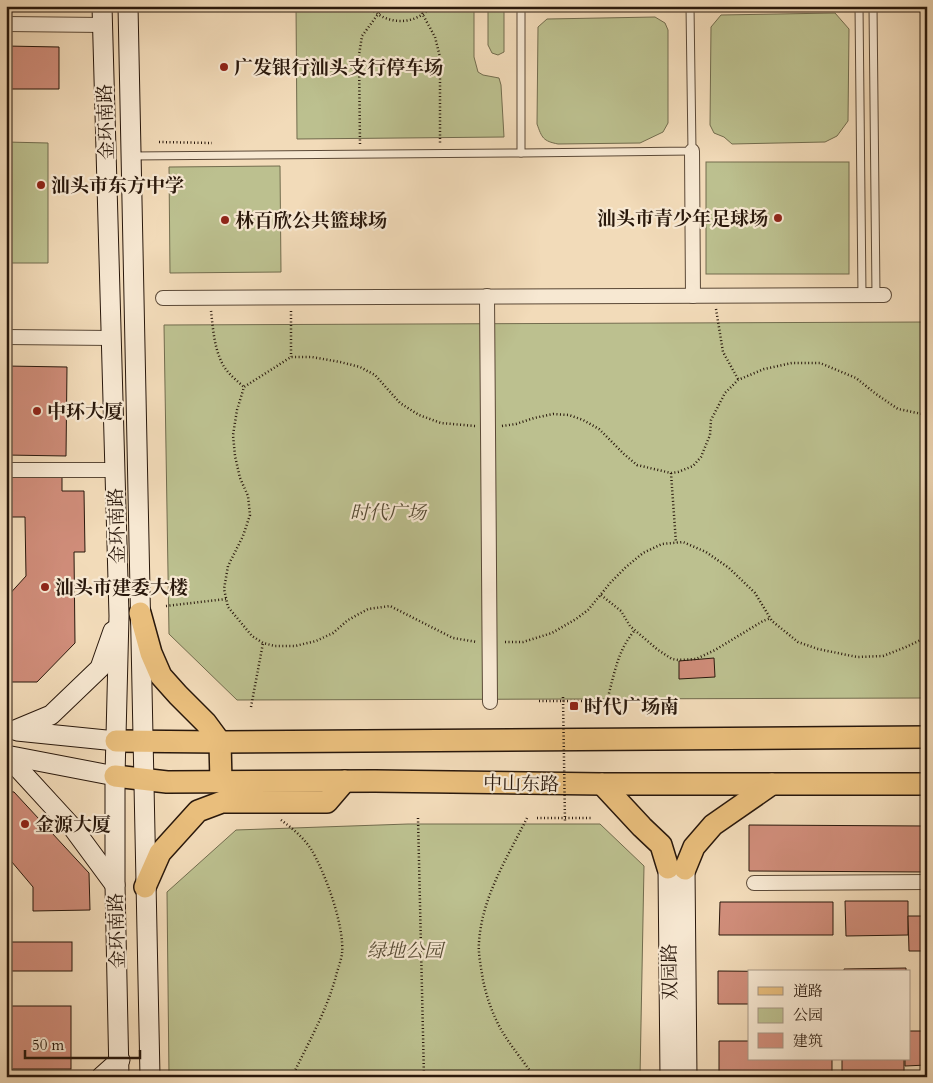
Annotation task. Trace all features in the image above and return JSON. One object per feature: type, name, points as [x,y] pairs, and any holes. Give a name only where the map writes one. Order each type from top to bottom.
[{"type":"main road","name":"金环南路","points":[[128,6],[150,1077]]},
{"type":"main road","name":"金环南路","points":[[102,16],[119,616],[115,776],[119,1068]]},
{"type":"main road","points":[[140,613],[151,653],[161,676],[206,723],[220,742],[221,782]]},
{"type":"main road","points":[[10,730],[51,716],[100,668],[119,616]]},
{"type":"main road","points":[[10,730],[143,742],[927,736]]},
{"type":"main road","points":[[6,755],[115,776]]},
{"type":"main road","points":[[6,755],[73,828],[115,885]]},
{"type":"main road","name":"中山东路","points":[[115,776],[167,782],[927,784]]},
{"type":"main road","points":[[145,886],[160,853],[198,811],[222,802],[326,802],[345,781]]},
{"type":"main road","points":[[602,784],[661,845],[676,868],[713,825],[772,784]]},
{"type":"main road","name":"双园路","points":[[670,1077],[676,868]]},
{"type":"main road","name":"双园路","points":[[676,868],[687,1077]]},
{"type":"main road","points":[[101,1077],[119,1068]]},
{"type":"street","points":[[6,24],[102,16]]},
{"type":"street","points":[[692,151],[693,296]]},
{"type":"street","points":[[163,298],[880,295]]},
{"type":"street","points":[[487,296],[490,702]]},
{"type":"street","points":[[6,337],[111,338]]},
{"type":"street","points":[[6,470],[115,470]]},
{"type":"street","points":[[754,883],[927,882]]},
{"type":"lane","points":[[521,6],[521,153]]},
{"type":"lane","points":[[131,156],[692,151],[690,6]]},
{"type":"lane","points":[[860,6],[862,295]]},
{"type":"lane","points":[[874,6],[880,295]]},
{"type":"path","points":[[369,6],[385,18],[398,21],[410,20],[422,15],[432,6]]},
{"type":"path","points":[[360,144],[359,55],[362,36],[384,6]]},
{"type":"path","points":[[419,6],[435,37],[440,57],[440,143]]},
{"type":"path","points":[[159,142],[216,143]]},
{"type":"path","points":[[715,295],[716,315],[723,352],[738,380]]},
{"type":"path","points":[[210,297],[216,344],[222,364],[232,377],[244,387],[291,357],[312,357],[340,362],[360,367],[375,375],[400,403],[419,415],[441,424],[488,427],[516,424],[554,414],[569,415],[599,429],[637,465],[671,473],[693,466],[701,457],[710,435],[711,420],[725,393],[738,380],[764,368],[820,363],[856,378],[898,409],[927,415]]},
{"type":"path","points":[[291,297],[291,357]]},
{"type":"path","points":[[671,473],[676,543]]},
{"type":"path","points":[[601,594],[621,610],[630,626],[658,650],[672,659],[678,660],[696,659],[770,618]]},
{"type":"path","points":[[166,606],[226,599]]},
{"type":"path","points":[[608,697],[618,656],[635,630]]},
{"type":"path","points":[[251,707],[263,643]]},
{"type":"path","points":[[563,699],[565,822]]},
{"type":"path","points":[[539,701],[563,699],[582,701]]},
{"type":"path","points":[[418,818],[424,1077]]},
{"type":"path","points":[[527,818],[498,874],[487,900],[481,924],[479,944],[480,964],[485,991],[492,1012],[504,1036],[534,1077]]},
{"type":"path","points":[[537,818],[592,818]]},
{"type":"path","points":[[280,819],[297,832],[310,848],[329,887],[340,928],[342,953],[332,991],[292,1077]]},
{"type":"green space","points":[[296,6],[474,6],[474,57],[478,72],[483,75],[499,78],[504,137],[297,139]]},
{"type":"green space","points":[[488,6],[504,6],[504,52],[498,55],[492,53],[488,45]]},
{"type":"green space","points":[[835,13],[849,29],[848,121],[837,136],[825,142],[732,144],[724,137],[714,133],[710,125],[711,27],[721,15]]},
{"type":"green space","points":[[655,17],[665,23],[668,30],[668,123],[663,132],[640,143],[558,144],[549,142],[544,138],[537,124],[538,27],[547,19]]},
{"type":"green space","points":[[6,142],[48,143],[48,263],[6,263]]},
{"type":"green space","name":"汕头市青少年足球场","points":[[706,162],[849,162],[849,274],[706,274]]},
{"type":"green space","name":"林百欣公共篮球场","points":[[280,166],[281,272],[170,273],[169,167]]},
{"type":"green space","name":"时代广场","points":[[927,322],[927,698],[237,700],[169,634],[164,325]]},
{"type":"green space","name":"绿地公园","points":[[408,824],[600,824],[644,866],[640,1077],[169,1077],[167,892],[236,830]]},
{"type":"building","points":[[6,46],[59,47],[59,89],[6,89]]},
{"type":"building","name":"中环大厦","points":[[6,366],[67,367],[66,456],[6,455]]},
{"type":"building","name":"汕头市建委大楼","points":[[7,473],[62,473],[62,491],[84,491],[85,552],[74,552],[75,643],[37,682],[6,682],[6,598],[26,576],[25,517],[8,517]]},
{"type":"building","points":[[714,658],[715,677],[679,679],[679,661]]},
{"type":"building","name":"金源大厦","points":[[6,791],[14,792],[89,873],[90,910],[33,911],[33,887],[6,855]]},
{"type":"building","points":[[749,825],[927,826],[927,872],[749,871]]},
{"type":"building","points":[[845,901],[908,901],[908,935],[846,936]]},
{"type":"building","points":[[720,902],[833,902],[833,935],[719,935]]},
{"type":"building","points":[[908,916],[927,916],[927,951],[909,951]]},
{"type":"building","points":[[6,942],[72,942],[72,971],[6,971]]},
{"type":"building","points":[[906,968],[906,970],[844,970]]},
{"type":"building","points":[[718,971],[748,971],[748,1004],[718,1004]]},
{"type":"building","points":[[6,1006],[71,1006],[71,1069],[6,1069]]},
{"type":"building","points":[[910,1031],[927,1031],[927,1065],[905,1066],[905,1060],[910,1060]]},
{"type":"building","points":[[719,1041],[748,1041],[748,1060],[832,1060],[832,1074],[719,1074]]},
{"type":"building","points":[[842,1060],[904,1060],[904,1077],[842,1077]]},
{"type":"place","name":"广发银行汕头支行停车场","points":[[224,67]]},
{"type":"place","name":"汕头市东方中学","points":[[41,185]]},
{"type":"place","name":"汕头市青少年足球场","points":[[778,218]]},
{"type":"place","name":"林百欣公共篮球场","points":[[225,220]]},
{"type":"place","name":"中环大厦","points":[[37,411]]},
{"type":"place","name":"汕头市建委大楼","points":[[45,587]]},
{"type":"place","name":"时代广场南","points":[[574,706]]},
{"type":"place","name":"金源大厦","points":[[25,824]]}]
